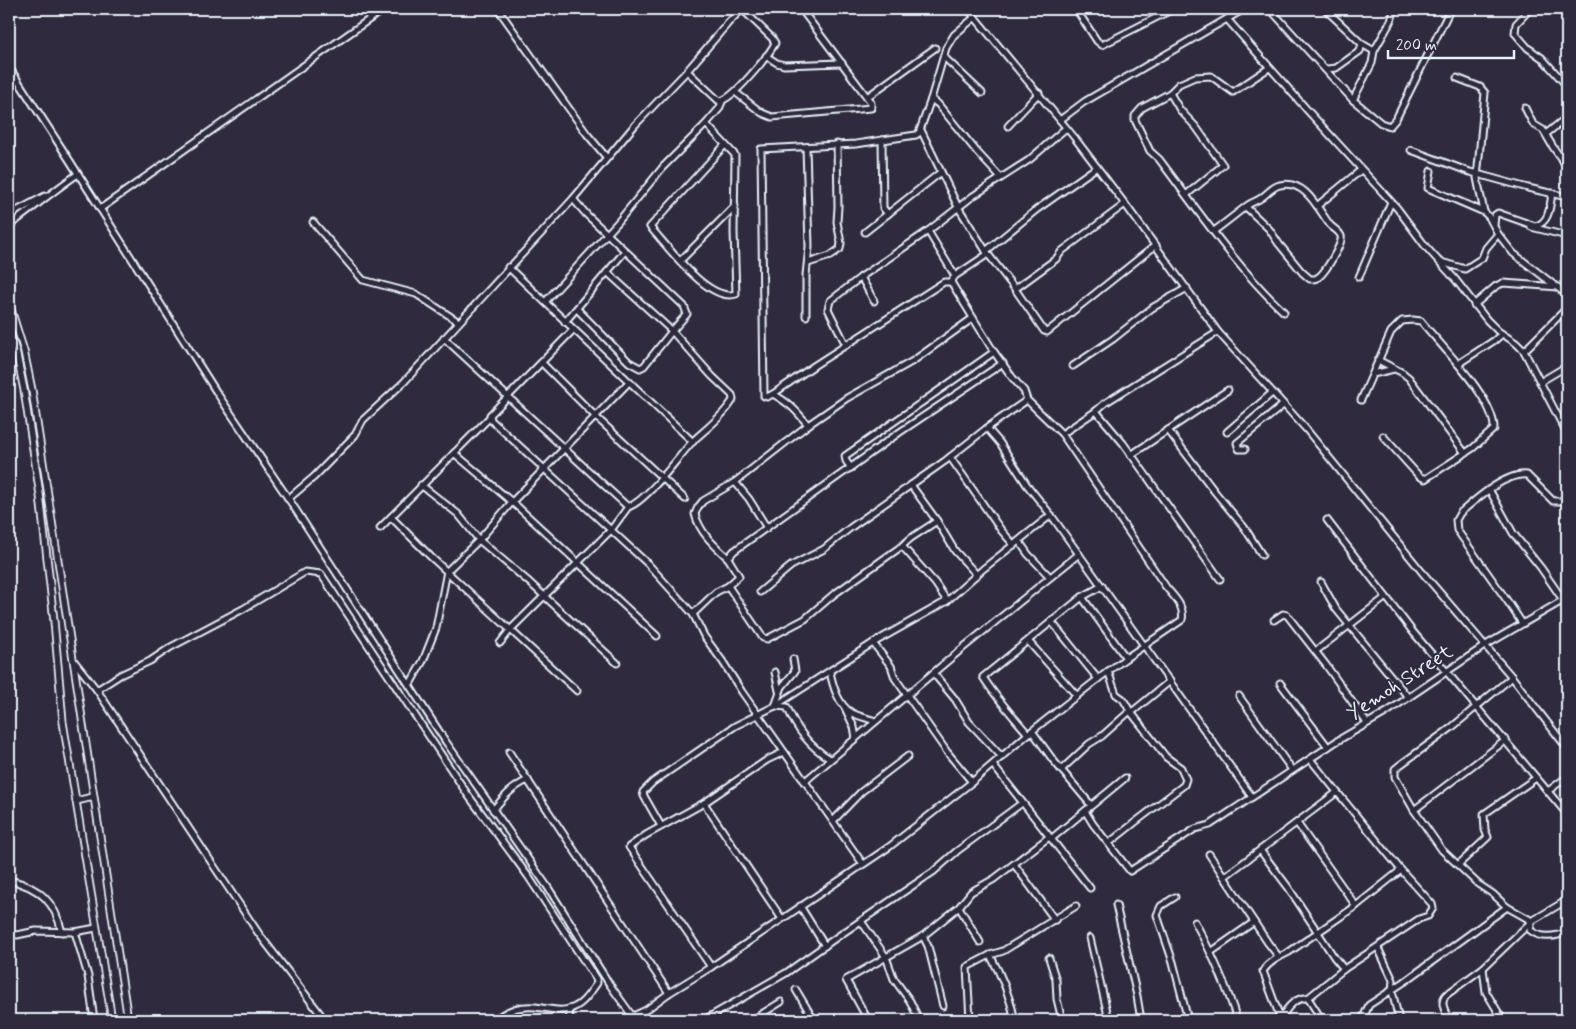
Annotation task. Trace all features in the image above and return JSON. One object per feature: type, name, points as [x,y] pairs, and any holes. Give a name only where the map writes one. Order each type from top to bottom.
[{"type":"street","points":[[100,209],[384,9]]},
{"type":"street","points":[[498,9],[587,134],[607,158]]},
{"type":"street","points":[[288,499],[314,477],[352,438],[363,420],[404,382],[508,267],[573,199],[635,125],[687,71],[742,9],[775,43],[735,92],[722,102],[719,109],[706,124],[663,167],[618,222],[545,302]]},
{"type":"street","points":[[735,92],[762,113],[772,117],[870,110],[872,107],[867,97],[801,9]]},
{"type":"street","points":[[1076,9],[1097,41],[1102,45],[1173,9]]},
{"type":"street","points":[[1060,120],[1084,102],[1244,9]]},
{"type":"street","points":[[1270,9],[1354,100],[1381,123],[1390,126],[1396,119],[1449,12],[1448,9]]},
{"type":"street","points":[[1325,9],[1362,44],[1374,52]]},
{"type":"street","points":[[1354,100],[1372,63],[1374,52],[1391,21],[1393,9]]},
{"type":"street","points":[[1530,9],[1516,24],[1515,34],[1528,48],[1542,58],[1567,86]]},
{"type":"street","points":[[970,10],[974,18],[1039,93],[1097,167],[1218,332],[1306,429],[1422,572],[1486,645],[1567,748]]},
{"type":"street","points":[[951,282],[944,282],[773,394],[767,397],[763,393],[761,150],[856,144],[916,135],[921,130],[946,48],[954,35],[974,18]]},
{"type":"street","points":[[1227,19],[1360,170],[1391,202],[1438,261],[1455,279],[1474,305],[1502,334],[1524,351],[1567,434]]},
{"type":"street","points":[[1327,69],[1336,68],[1360,51],[1362,44]]},
{"type":"street","points":[[867,97],[935,48]]},
{"type":"street","points":[[766,56],[784,65],[842,63]]},
{"type":"street","points":[[944,57],[982,93]]},
{"type":"street","points":[[9,66],[216,393],[493,810],[547,886],[628,1013],[634,1018],[896,842],[1098,678],[1182,620],[1182,610],[1179,602],[1166,588],[1062,434],[1026,400],[1024,391],[994,352],[951,282]]},
{"type":"street","points":[[1269,68],[1236,92],[1212,76],[1195,77],[1179,84],[1170,93],[1142,108],[1135,120],[1150,151],[1159,159],[1227,250],[1257,285],[1284,312]]},
{"type":"street","points":[[687,71],[722,102]]},
{"type":"street","points":[[1457,78],[1480,87],[1485,93],[1478,173],[1478,187],[1484,212],[1513,253],[1567,295]]},
{"type":"street","points":[[1008,126],[1039,93]]},
{"type":"street","points":[[1170,93],[1180,110],[1196,127],[1223,165],[1186,196]]},
{"type":"street","points":[[931,99],[938,104],[1000,177]]},
{"type":"street","points":[[1525,108],[1533,124],[1546,134],[1567,167]]},
{"type":"street","points":[[1546,134],[1567,117]]},
{"type":"street","points":[[706,124],[726,145],[735,155],[736,294],[730,296],[722,295],[712,289],[673,256],[650,227],[726,145]]},
{"type":"street","points":[[846,345],[828,309],[830,301],[861,277],[928,232],[958,207],[1000,177],[1029,160],[1066,128]]},
{"type":"street","points":[[921,130],[958,207],[987,252],[1044,332],[1047,332],[1156,245]]},
{"type":"street","points":[[882,140],[883,208],[888,214]]},
{"type":"street","points":[[808,263],[830,256],[840,249],[841,243],[837,222],[837,144]]},
{"type":"street","points":[[806,147],[809,247],[806,275],[806,316]]},
{"type":"street","points":[[1411,150],[1470,172],[1567,197]]},
{"type":"street","points":[[951,282],[955,276],[987,252],[1036,210],[1097,167]]},
{"type":"street","points":[[1317,206],[1360,170]]},
{"type":"street","points":[[1431,171],[1428,188],[1484,212]]},
{"type":"street","points":[[865,232],[941,172]]},
{"type":"street","points":[[9,226],[78,174]]},
{"type":"street","points":[[1214,231],[1246,207],[1260,199],[1276,186],[1290,184],[1297,186],[1310,197],[1331,226],[1340,233],[1342,239],[1340,245],[1322,274],[1317,279],[1310,279],[1279,244],[1270,229],[1246,207]]},
{"type":"street","points":[[1495,215],[1498,213],[1535,226],[1540,225],[1547,219],[1552,193]]},
{"type":"street","points":[[9,215],[48,195]]},
{"type":"street","points":[[573,199],[606,234],[684,306],[687,314],[644,366],[640,368],[630,362],[577,309]]},
{"type":"street","points":[[1359,277],[1391,202]]},
{"type":"street","points":[[1015,289],[1125,204]]},
{"type":"street","points":[[680,262],[734,206]]},
{"type":"street","points":[[1494,226],[1495,215]]},
{"type":"street","points":[[1495,215],[1567,236]]},
{"type":"street","points":[[313,222],[363,280],[416,294],[459,322]]},
{"type":"street","points":[[928,232],[955,276]]},
{"type":"street","points":[[1438,261],[1465,269],[1482,258],[1486,248],[1498,234]]},
{"type":"street","points":[[565,322],[625,251]]},
{"type":"street","points":[[508,267],[693,442]]},
{"type":"street","points":[[500,643],[511,629],[611,530],[628,507],[662,478],[732,401],[732,395],[712,376],[672,331],[607,272]]},
{"type":"street","points":[[861,277],[874,301]]},
{"type":"street","points":[[1474,305],[1496,286],[1503,283],[1558,287]]},
{"type":"street","points":[[1072,366],[1113,339],[1152,308],[1187,288]]},
{"type":"street","points":[[9,303],[24,351],[32,390],[128,1020]]},
{"type":"street","points":[[1524,351],[1567,308]]},
{"type":"street","points":[[693,614],[716,592],[728,586],[739,576],[728,558],[702,531],[694,514],[698,507],[736,482],[808,425],[847,398],[913,361],[973,318]]},
{"type":"street","points":[[1361,400],[1391,332],[1402,321],[1421,321],[1458,364],[1478,391],[1494,420],[1494,429],[1485,438],[1425,479],[1419,476],[1383,436]]},
{"type":"street","points":[[9,330],[16,351],[24,390],[40,495],[64,722],[112,1020]]},
{"type":"street","points":[[380,528],[574,330]]},
{"type":"street","points":[[1062,434],[1105,403],[1218,332]]},
{"type":"street","points":[[1458,364],[1502,334]]},
{"type":"street","points":[[444,338],[628,507]]},
{"type":"street","points":[[851,468],[845,456],[994,352]]},
{"type":"street","points":[[1378,360],[1409,378],[1465,453]]},
{"type":"street","points":[[542,363],[685,499]]},
{"type":"street","points":[[728,558],[734,551],[900,432],[1003,363]]},
{"type":"street","points":[[1540,382],[1567,366]]},
{"type":"street","points":[[1373,374],[1394,369]]},
{"type":"street","points":[[410,684],[423,661],[436,628],[447,571],[479,540],[512,502],[629,382]]},
{"type":"street","points":[[1131,456],[1228,390]]},
{"type":"street","points":[[1226,432],[1272,393]]},
{"type":"street","points":[[773,394],[797,411],[808,425]]},
{"type":"street","points":[[760,592],[790,566],[824,549],[1026,400]]},
{"type":"street","points":[[1245,449],[1239,449],[1237,443],[1283,405]]},
{"type":"street","points":[[1096,411],[1118,436],[1220,579]]},
{"type":"street","points":[[490,417],[494,423],[648,564],[693,614],[704,636],[863,864]]},
{"type":"street","points":[[987,428],[1000,443],[1027,485],[1079,554],[1252,797]]},
{"type":"street","points":[[1168,430],[1214,492],[1244,527],[1262,555]]},
{"type":"street","points":[[454,453],[512,502],[657,636]]},
{"type":"street","points":[[950,457],[1001,530],[1050,577]]},
{"type":"street","points":[[1522,623],[1457,530],[1456,520],[1460,514],[1503,481],[1521,474],[1527,475],[1553,501],[1561,501],[1567,497]]},
{"type":"street","points":[[736,482],[767,528]]},
{"type":"street","points":[[911,484],[955,551],[977,575]]},
{"type":"street","points":[[421,485],[458,514],[479,540],[544,596],[617,664]]},
{"type":"street","points":[[1490,491],[1513,533],[1565,599]]},
{"type":"street","points":[[661,826],[643,792],[671,769],[736,726],[776,706],[873,644],[947,601],[1050,516]]},
{"type":"street","points":[[390,517],[577,691]]},
{"type":"street","points":[[1327,520],[1446,671],[1478,706],[1567,814]]},
{"type":"street","points":[[728,586],[763,638],[767,639],[805,620],[833,595],[937,521]]},
{"type":"street","points":[[902,546],[935,582],[947,601]]},
{"type":"street","points":[[804,782],[875,721],[1079,554]]},
{"type":"street","points":[[98,690],[120,675],[243,609],[305,572],[321,574],[468,796],[528,876],[592,972],[597,984],[584,1000],[569,1010],[555,1011],[527,1007],[507,1011],[494,1020]]},
{"type":"street","points":[[1321,582],[1336,609],[1408,697]]},
{"type":"street","points":[[1091,805],[1030,732],[993,694],[983,677],[1082,597],[1102,586]]},
{"type":"street","points":[[1316,652],[1351,626],[1386,596]]},
{"type":"street","points":[[1082,597],[1126,658]]},
{"type":"street","name":"Yemoh Street","points":[[1109,843],[1130,870],[1195,829],[1210,825],[1486,645],[1565,599]]},
{"type":"street","points":[[1274,620],[1283,614],[1287,615],[1367,723]]},
{"type":"street","points":[[1051,621],[1098,678]]},
{"type":"street","points":[[1028,640],[1077,696]]},
{"type":"street","points":[[873,644],[891,666],[895,678],[947,752],[972,782]]},
{"type":"street","points":[[779,694],[788,678],[795,671],[793,659]]},
{"type":"street","points":[[74,661],[98,690],[259,934],[325,1020]]},
{"type":"street","points":[[1085,811],[1109,843],[1185,783],[1185,777],[1181,768],[1166,757],[1131,712],[1123,698],[1114,690],[1108,671]]},
{"type":"street","points":[[775,672],[780,689],[776,706]]},
{"type":"street","points":[[830,672],[834,690],[844,705],[851,712],[875,721]]},
{"type":"street","points":[[934,674],[955,699],[970,722],[1002,757]]},
{"type":"street","points":[[1512,677],[1478,706],[1395,769],[1395,777],[1435,841],[1478,884],[1507,907],[1532,921]]},
{"type":"street","points":[[1061,770],[1089,744],[1102,736],[1170,681]]},
{"type":"street","points":[[1280,683],[1328,747]]},
{"type":"street","points":[[1239,696],[1292,770]]},
{"type":"street","points":[[844,705],[845,712],[854,727],[856,738]]},
{"type":"street","points":[[776,706],[787,706],[795,726],[818,751],[830,759]]},
{"type":"street","points":[[1414,810],[1506,740]]},
{"type":"street","points":[[510,752],[669,993]]},
{"type":"street","points":[[711,967],[629,847],[646,834],[704,803],[767,760],[784,752]]},
{"type":"street","points":[[832,821],[861,792],[908,756]]},
{"type":"street","points":[[1281,1020],[1285,1011],[1292,1004],[1302,998],[1308,998],[1344,969],[1428,916],[1433,910],[1432,904],[1336,793],[1310,758]]},
{"type":"street","points":[[993,765],[1090,888]]},
{"type":"street","points":[[1548,791],[1567,777]]},
{"type":"street","points":[[868,1020],[846,980],[923,936],[959,907],[972,892],[1050,838],[1124,778]]},
{"type":"street","points":[[1458,865],[1488,837],[1485,830],[1484,814],[1536,778]]},
{"type":"street","points":[[493,810],[508,792],[519,784],[528,780],[531,784]]},
{"type":"street","points":[[1224,877],[1336,793]]},
{"type":"street","points":[[76,802],[94,798]]},
{"type":"street","points":[[704,803],[782,919]]},
{"type":"street","points":[[704,1020],[786,973],[933,872],[1022,803]]},
{"type":"street","points":[[1297,822],[1356,906]]},
{"type":"street","points":[[1260,850],[1288,887],[1344,969]]},
{"type":"street","points":[[1209,854],[1276,955],[1279,956]]},
{"type":"street","points":[[1014,864],[1055,920]]},
{"type":"street","points":[[1281,1020],[1263,972],[1267,966],[1279,956],[1289,952],[1356,906],[1401,870]]},
{"type":"street","points":[[9,880],[38,891],[48,900],[56,911],[62,932]]},
{"type":"street","points":[[1175,897],[1161,906],[1157,915],[1175,970],[1188,1020]]},
{"type":"street","points":[[1448,1020],[1441,1005],[1446,995],[1483,968],[1532,921],[1567,900]]},
{"type":"street","points":[[800,906],[825,946]]},
{"type":"street","points":[[970,1020],[966,970],[970,965],[1003,951],[1076,906]]},
{"type":"street","points":[[1116,906],[1141,1019],[1126,1020]]},
{"type":"street","points":[[959,907],[980,942]]},
{"type":"street","points":[[1362,1020],[1369,1005],[1392,991],[1507,907]]},
{"type":"street","points":[[861,920],[886,957],[894,979],[910,1001],[919,1020]]},
{"type":"street","points":[[1532,921],[1530,930],[1540,936],[1556,936],[1567,932]]},
{"type":"street","points":[[1194,922],[1211,952],[1228,992],[1236,1020]]},
{"type":"street","points":[[1211,952],[1254,922]]},
{"type":"street","points":[[9,933],[17,935],[36,931],[75,932],[96,928]]},
{"type":"street","points":[[75,932],[88,976],[94,1020]]},
{"type":"street","points":[[923,936],[928,946],[943,1006]]},
{"type":"street","points":[[1090,938],[1109,1020]]},
{"type":"street","points":[[1378,948],[1393,980],[1392,991],[1399,1020]]},
{"type":"street","points":[[990,955],[1009,996],[1015,1020]]},
{"type":"street","points":[[1049,958],[1056,980],[1057,999],[1062,1020]]},
{"type":"street","points":[[1483,968],[1486,992],[1503,1020]]},
{"type":"street","points":[[796,990],[814,1020]]},
{"type":"street","points":[[1308,998],[1322,1020]]},
{"type":"street","points":[[752,1020],[781,1002]]},
{"type":"street","points":[[569,1010],[570,1020]]}]
